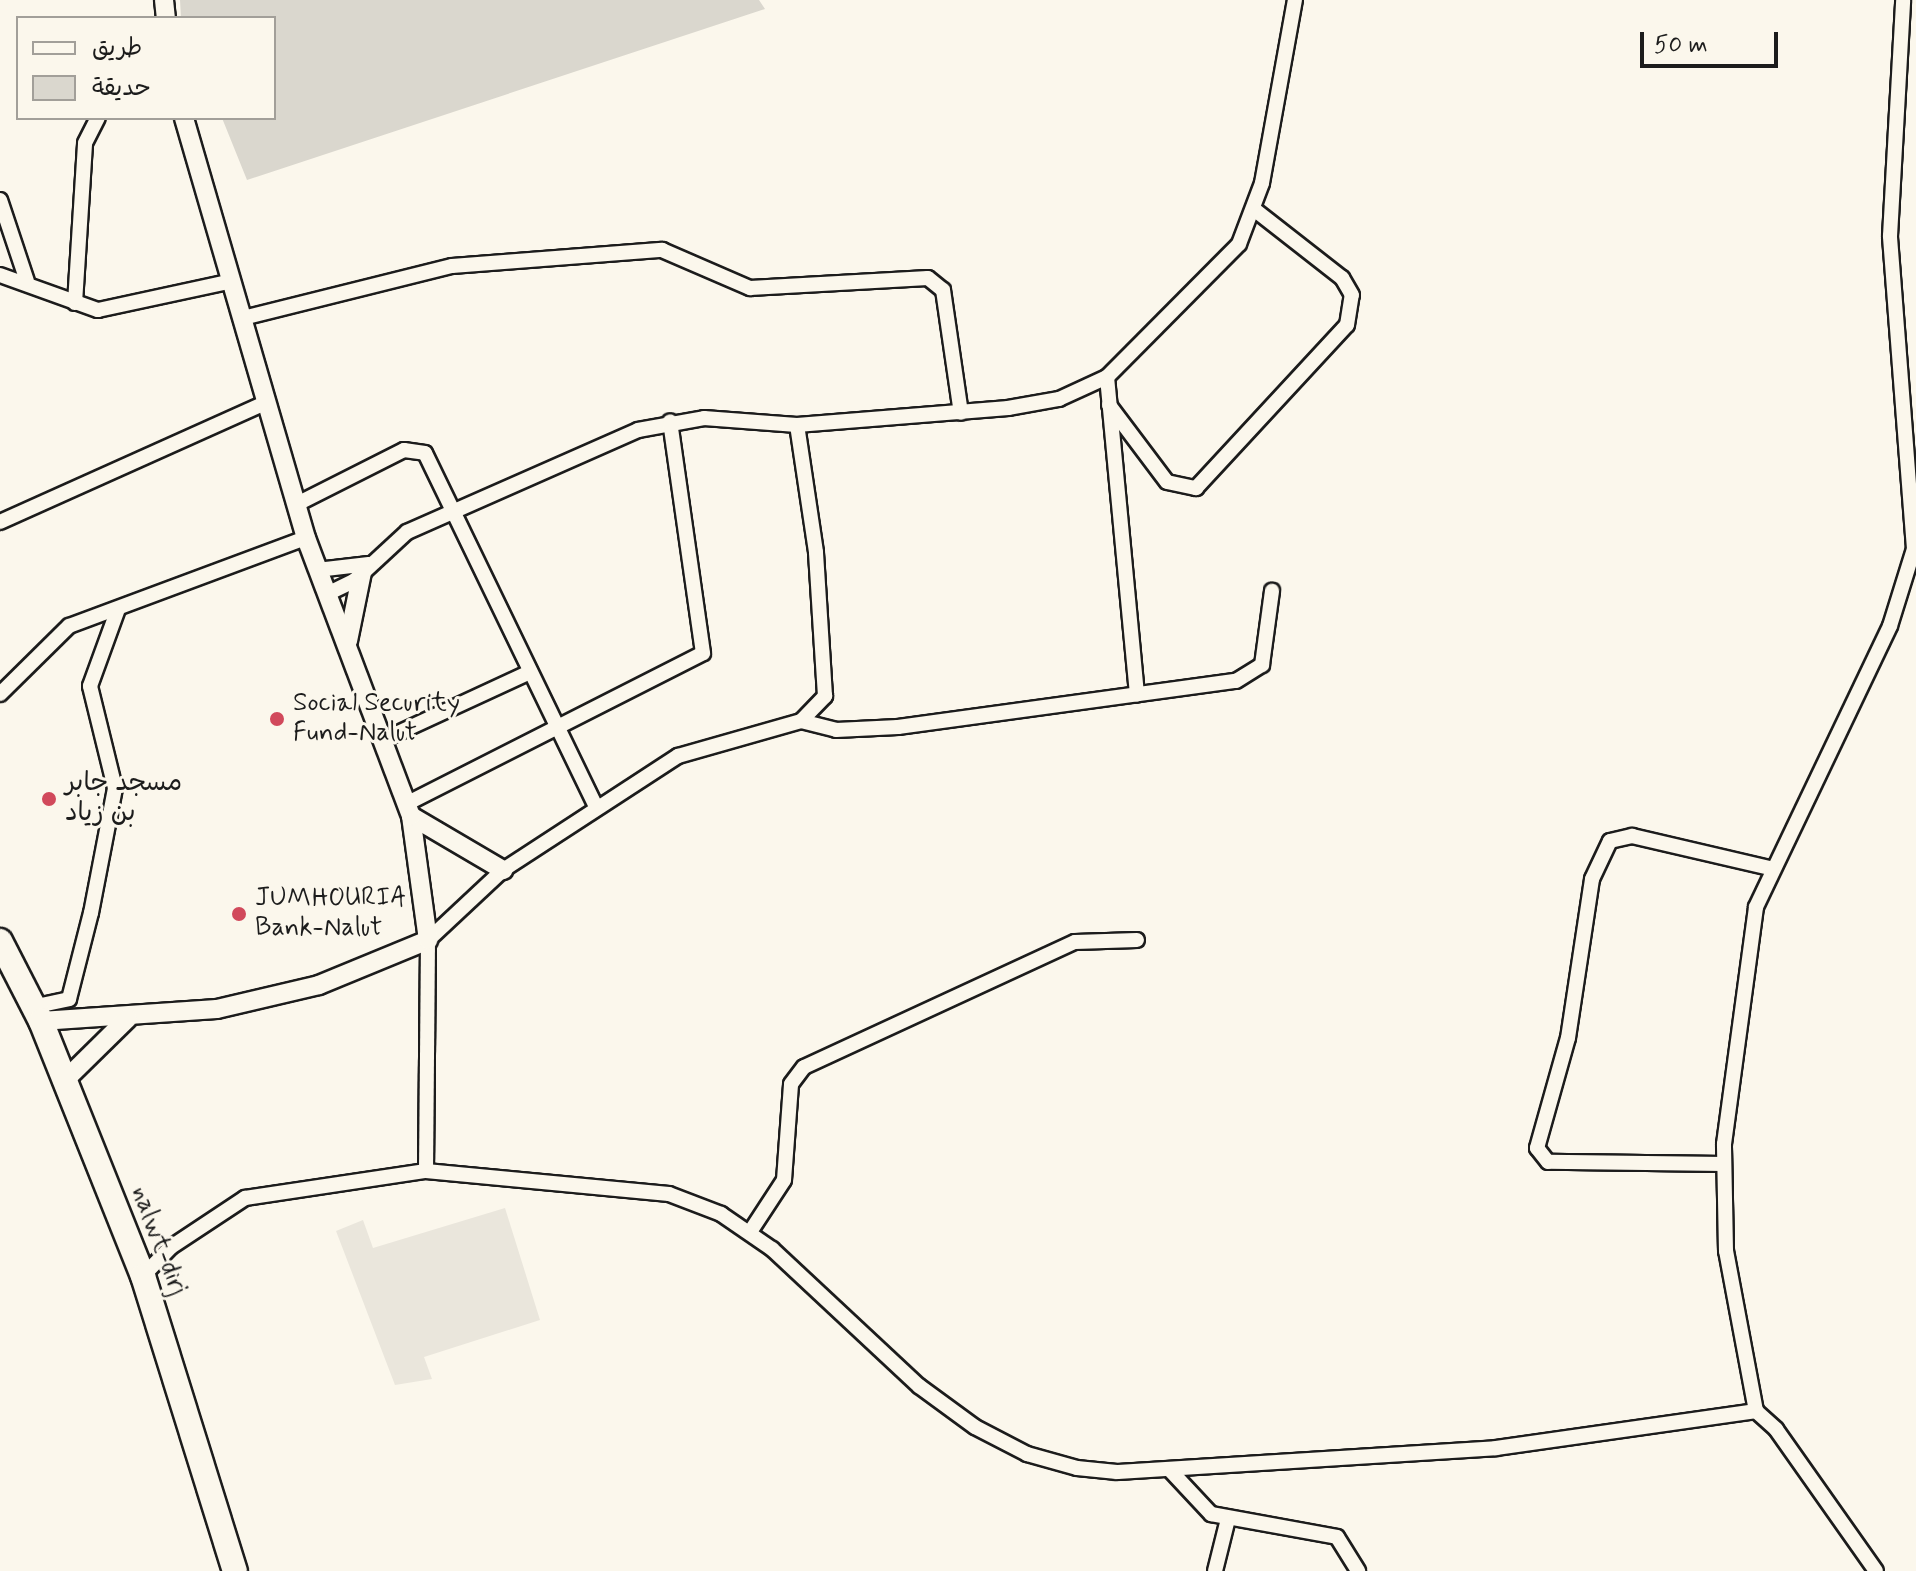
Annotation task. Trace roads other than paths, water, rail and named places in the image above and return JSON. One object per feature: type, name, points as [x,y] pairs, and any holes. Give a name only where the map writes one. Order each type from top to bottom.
[{"type":"main road","name":"nalwt-dirj","points":[[0,941],[37,1014],[143,1276],[235,1571]]},
{"type":"street","points":[[327,594],[366,568],[407,532],[455,508],[670,421],[797,425],[961,413],[1059,399],[1107,377],[1239,244],[1255,210],[1295,0]]},
{"type":"street","points":[[1876,1571],[1756,1411],[1726,1251],[1724,1164],[1745,949],[1770,868],[1890,626],[1914,549],[1890,236],[1903,0]]},
{"type":"street","points":[[75,303],[85,143],[97,120]]},
{"type":"street","points":[[185,120],[295,505],[317,570],[385,739],[408,810],[428,940],[426,1171]]},
{"type":"street","points":[[0,200],[27,281]]},
{"type":"street","points":[[1109,405],[1167,482],[1196,488],[1347,325],[1352,295],[1342,278],[1255,210]]},
{"type":"street","points":[[243,318],[452,266],[662,250],[750,288],[928,278],[943,290],[961,413]]},
{"type":"street","points":[[0,275],[27,281],[75,303],[124,309],[232,281]]},
{"type":"street","points":[[1107,377],[1137,695]]},
{"type":"street","points":[[0,522],[267,402]]},
{"type":"street","points":[[408,810],[703,653],[670,421]]},
{"type":"street","points":[[797,425],[828,676],[825,696],[801,721]]},
{"type":"street","points":[[295,505],[414,447],[455,508],[596,807]]},
{"type":"street","points":[[0,694],[69,626],[306,538]]},
{"type":"street","points":[[317,570],[366,568]]},
{"type":"street","points":[[349,652],[347,624],[366,568]]},
{"type":"street","points":[[37,1014],[128,1018],[217,1009],[319,985],[428,940],[503,870],[678,756],[801,721],[854,731],[1137,695],[1254,673],[1265,656],[1272,591]]},
{"type":"street","points":[[37,1014],[69,999],[91,913],[115,788],[90,686],[118,609]]},
{"type":"street","points":[[385,739],[530,672]]},
{"type":"street","points":[[408,810],[503,870]]},
{"type":"street","points":[[1724,1164],[1548,1162],[1537,1148],[1568,1038],[1592,879],[1610,841],[1632,836],[1770,868]]},
{"type":"street","points":[[750,1232],[784,1180],[791,1084],[804,1067],[1075,942],[1137,940]]},
{"type":"street","points":[[65,1080],[128,1018]]},
{"type":"street","points":[[143,1276],[171,1247],[245,1198],[426,1171],[669,1194],[750,1232],[919,1386],[975,1427],[1027,1454],[1077,1468],[1169,1469],[1496,1448],[1756,1411]]},
{"type":"street","points":[[1169,1469],[1200,1506],[1228,1519],[1337,1537],[1358,1571]]},
{"type":"street","points":[[1215,1571],[1228,1519]]},
{"type":"place","name":"Social Security Fund-Nalut","points":[[277,719]]},
{"type":"place","name":"مسجد جابر بن زياد","points":[[49,799]]},
{"type":"place","name":"JUMHOURIA Bank-Nalut","points":[[239,914]]}]
